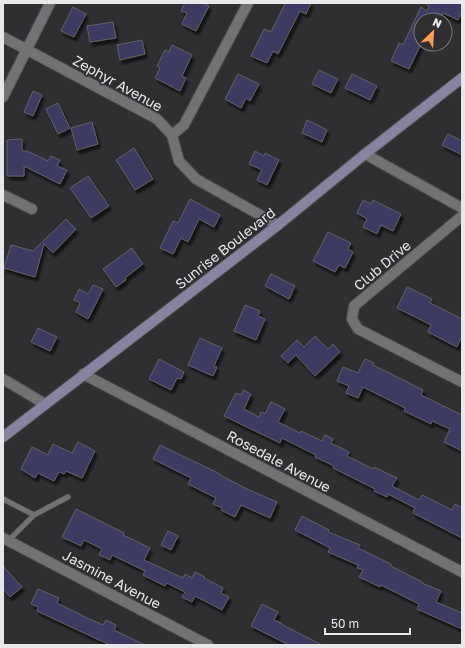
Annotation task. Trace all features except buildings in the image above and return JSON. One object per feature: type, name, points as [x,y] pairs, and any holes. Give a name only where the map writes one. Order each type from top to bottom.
[{"type":"street","points":[[3,97],[50,3]]},
{"type":"street","points":[[172,135],[184,125],[248,3]]},
{"type":"street","name":"Zephyr Avenue","points":[[3,37],[157,119],[172,135],[179,161],[196,179],[278,225]]},
{"type":"street","name":"Sunrise Boulevard","points":[[3,437],[278,225],[462,78]]},
{"type":"street","points":[[365,154],[462,208]]},
{"type":"street","points":[[3,196],[32,209]]},
{"type":"street","name":"Club Drive","points":[[462,216],[354,306],[352,319],[358,329],[462,382]]},
{"type":"street","name":"Rosedale Avenue","points":[[83,374],[462,572]]},
{"type":"street","points":[[3,379],[45,404]]},
{"type":"street","name":"Jasmine Avenue","points":[[6,539],[208,645]]},
{"type":"lane","points":[[6,539],[34,516],[68,497]]},
{"type":"lane","points":[[3,499],[34,516]]}]
